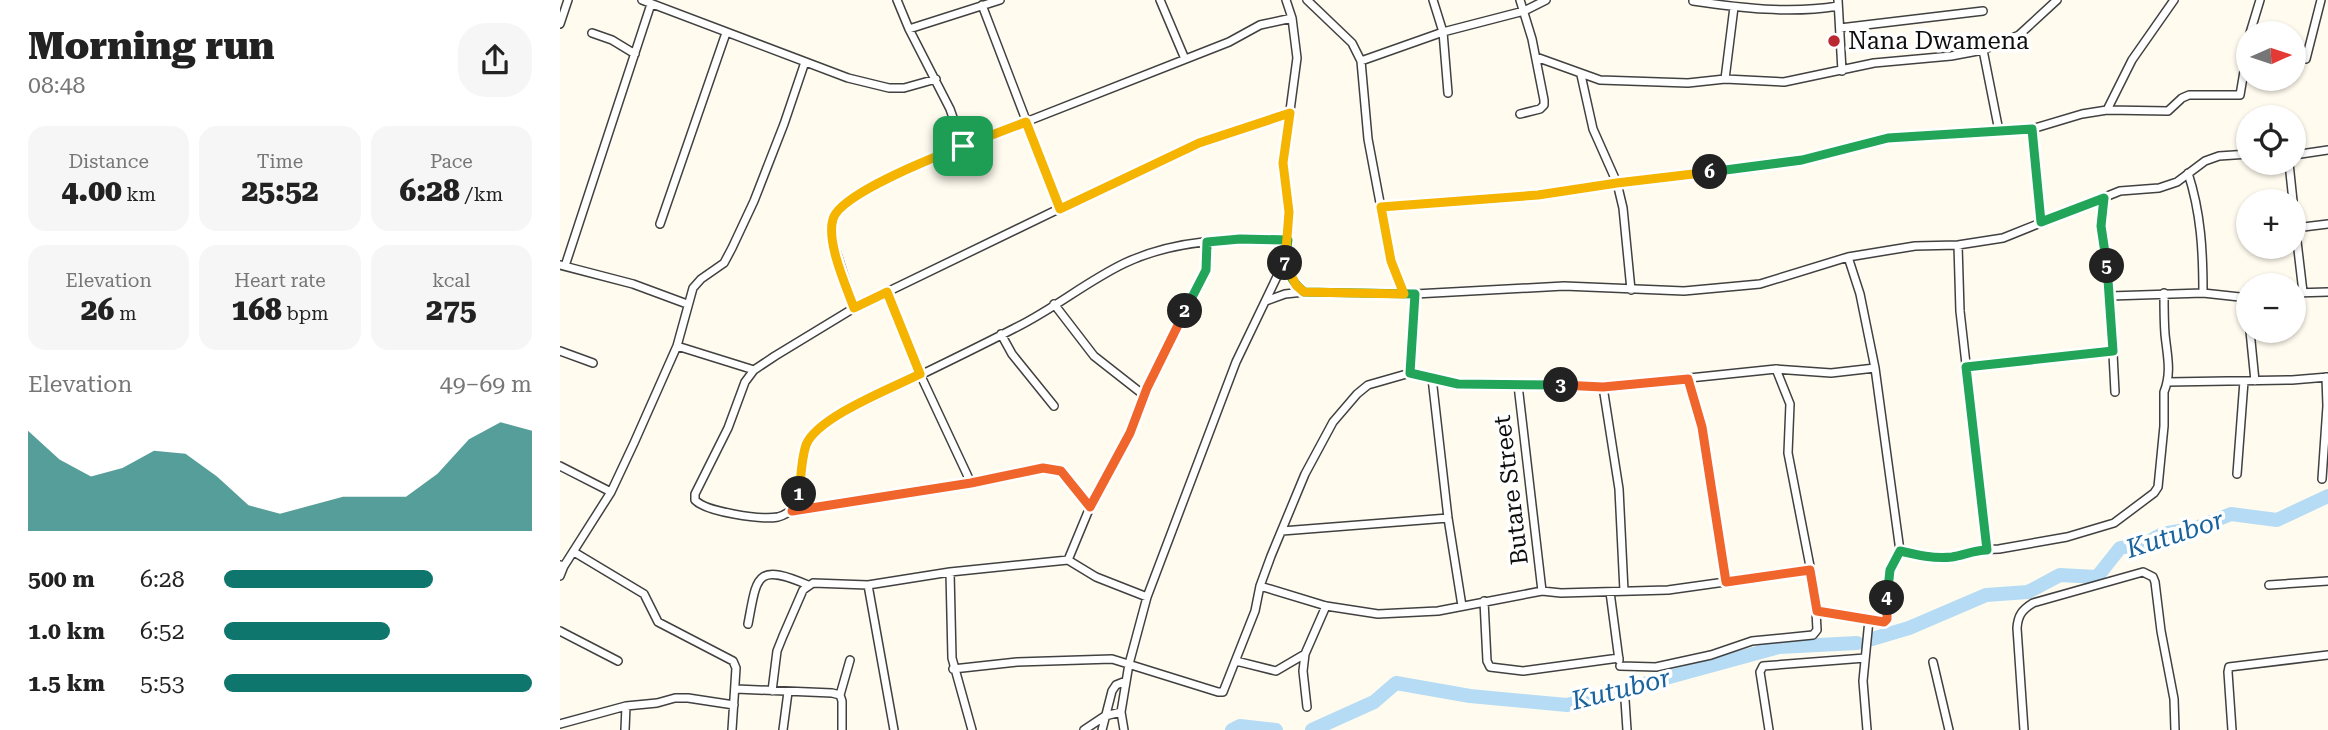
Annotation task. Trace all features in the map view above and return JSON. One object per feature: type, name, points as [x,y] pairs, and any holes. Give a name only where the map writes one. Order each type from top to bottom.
[{"type":"street","points":[[560,24],[568,0]]},
{"type":"street","points":[[897,0],[936,79],[963,146]]},
{"type":"street","points":[[909,29],[1000,0]]},
{"type":"street","points":[[1160,0],[1185,59]]},
{"type":"street","points":[[1124,730],[1121,712],[1126,681],[1147,597],[1236,362],[1284,262],[1289,212],[1283,163],[1297,58],[1292,18],[1286,0]]},
{"type":"street","points":[[1307,0],[1352,43],[1361,61],[1368,139],[1391,261],[1404,294]]},
{"type":"street","points":[[1433,0],[1443,32],[1448,93]]},
{"type":"street","points":[[1520,0],[1536,57],[1544,105],[1540,109],[1520,114]]},
{"type":"street","points":[[1361,61],[1443,32],[1524,11],[1546,0]]},
{"type":"street","points":[[1536,57],[1600,80],[1688,83],[1725,79],[1784,82],[1885,62],[1983,50],[2020,35],[2057,0]]},
{"type":"street","points":[[2107,110],[2132,60],[2174,0]]},
{"type":"street","points":[[2254,21],[2260,0]]},
{"type":"street","points":[[2306,59],[2321,0]]},
{"type":"street","points":[[687,304],[633,285],[563,266],[635,54],[646,1],[848,78],[889,88],[904,88],[936,79]]},
{"type":"street","points":[[1693,1],[1734,7],[1807,11],[1838,3],[1842,71]]},
{"type":"street","points":[[982,5],[1060,209]]},
{"type":"street","points":[[1725,79],[1734,7]]},
{"type":"street","points":[[1840,28],[1983,11]]},
{"type":"street","points":[[854,308],[832,238],[832,222],[835,212],[876,184],[963,146],[1229,42],[1260,25],[1292,18]]},
{"type":"street","points":[[592,33],[612,40],[635,54]]},
{"type":"street","points":[[660,224],[726,33]]},
{"type":"street","points":[[1983,50],[1999,131]]},
{"type":"street","points":[[560,576],[562,566],[574,552],[611,492],[677,346],[693,288],[724,262],[732,248],[754,201],[805,62]]},
{"type":"street","points":[[1581,75],[1593,129],[1617,183],[1628,240],[1631,290]]},
{"type":"street","points":[[1381,207],[1538,195],[1802,160],[1888,138],[2032,129],[2082,114],[2107,110],[2133,108],[2168,111],[2189,95],[2240,95],[2241,91]]},
{"type":"street","points":[[1090,507],[1061,471],[1052,469],[1026,470],[971,483],[792,511],[779,517],[716,510],[698,505],[695,494],[728,428],[745,382],[754,370],[854,308],[1060,209],[1199,143],[1290,113]]},
{"type":"street","points":[[2032,129],[2041,222]]},
{"type":"street","points":[[2306,153],[2328,150]]},
{"type":"street","points":[[1266,301],[1285,294],[1304,292],[1415,294],[1564,286],[1685,291],[1760,285],[1848,257],[1915,246],[1958,245],[2003,238],[2120,191],[2159,188],[2177,182],[2205,161],[2236,154]]},
{"type":"street","points":[[2188,173],[2197,203],[2203,243],[2203,293]]},
{"type":"street","points":[[2104,198],[2101,226],[2110,296],[2115,392]]},
{"type":"street","points":[[2306,227],[2328,224]]},
{"type":"street","points":[[792,511],[797,506],[806,447],[812,434],[838,415],[1014,329],[1126,262],[1168,248],[1207,242],[1240,239],[1288,240]]},
{"type":"street","points":[[1068,560],[1090,507],[1130,433],[1206,270],[1207,242]]},
{"type":"street","points":[[1958,245],[1960,311],[1987,550]]},
{"type":"street","points":[[1817,611],[1884,622],[1887,619],[1890,570],[1900,551],[1875,368],[1860,293],[1848,257]]},
{"type":"street","points":[[1284,262],[1296,285],[1304,292]]},
{"type":"street","points":[[887,292],[920,374],[971,483]]},
{"type":"street","points":[[2306,293],[2328,292]]},
{"type":"street","points":[[1900,551],[1933,557],[1953,556],[1975,550],[2067,537],[2104,527],[2126,515],[2154,493],[2160,475],[2164,392],[2168,382],[2164,293]]},
{"type":"street","points":[[2110,296],[2203,293],[2236,297]]},
{"type":"street","points":[[1410,373],[1415,294]]},
{"type":"street","points":[[1054,304],[1094,356],[1145,396]]},
{"type":"street","points":[[1001,334],[1012,354],[1054,406]]},
{"type":"street","points":[[2251,343],[2255,381]]},
{"type":"street","points":[[677,346],[754,370]]},
{"type":"street","points":[[560,351],[593,363]]},
{"type":"street","points":[[1966,367],[2113,351]]},
{"type":"street","points":[[953,669],[1017,662],[1112,659],[1223,692],[1255,611],[1260,586],[1305,474],[1333,422],[1368,385],[1410,373],[1458,384],[1603,387],[1776,369],[1831,373],[1875,368]]},
{"type":"street","points":[[1484,601],[1487,661],[1490,667],[1523,671],[1620,665],[1656,667],[1711,655],[1752,641],[1813,635],[1817,630],[1817,611],[1788,453],[1790,404],[1776,369]]},
{"type":"street","points":[[2168,382],[2244,382],[2327,377],[2322,479]]},
{"type":"street","points":[[1432,378],[1448,518],[1462,606]]},
{"type":"street","points":[[1688,379],[1702,427],[1726,582]]},
{"type":"street","points":[[2237,474],[2244,382]]},
{"type":"street","name":"Butare Street","points":[[1518,385],[1542,591]]},
{"type":"street","points":[[1603,387],[1619,489],[1624,591]]},
{"type":"street","points":[[560,466],[611,492]]},
{"type":"street","points":[[1282,531],[1448,518]]},
{"type":"street","points":[[574,552],[644,594],[658,622],[733,661],[736,668],[736,689],[732,730]]},
{"type":"street","points":[[748,624],[758,579],[763,576],[781,576],[808,585],[868,585],[950,572],[1068,560],[1096,577],[1147,597]]},
{"type":"street","points":[[1260,586],[1326,606],[1378,614],[1438,611],[1542,591],[1668,590],[1810,570]]},
{"type":"street","points":[[950,572],[950,645],[953,669],[972,730]]},
{"type":"street","points":[[2024,730],[2017,628],[2022,611],[2033,603],[2143,572],[2153,577],[2155,582],[2161,631],[2175,699],[2175,730]]},
{"type":"street","points":[[2269,585],[2328,581]]},
{"type":"street","points":[[772,691],[778,651],[803,590],[808,585]]},
{"type":"street","points":[[868,585],[894,730]]},
{"type":"street","points":[[1610,592],[1620,665]]},
{"type":"street","points":[[1307,706],[1303,671],[1305,654],[1326,606]]},
{"type":"street","points":[[1867,730],[1863,681],[1869,620]]},
{"type":"street","points":[[560,631],[618,661]]},
{"type":"street","points":[[1236,661],[1276,671],[1305,654]]},
{"type":"street","points":[[2232,730],[2229,667],[2328,655]]},
{"type":"street","points":[[1769,730],[1760,672],[1763,666],[1865,658]]},
{"type":"street","points":[[842,730],[840,695],[850,660]]},
{"type":"street","points":[[1933,663],[1949,730]]},
{"type":"street","points":[[1102,730],[1112,691],[1115,685],[1126,681]]},
{"type":"street","points":[[736,689],[832,692],[840,695]]},
{"type":"street","points":[[783,730],[788,692]]},
{"type":"street","points":[[560,723],[626,706],[688,698],[734,705]]},
{"type":"street","points":[[1625,700],[1627,730]]},
{"type":"street","points":[[625,730],[626,706]]},
{"type":"street","points":[[1084,730],[1105,716],[1121,712]]},
{"type":"waterway","name":"Kutubor","points":[[1872,639],[1909,628],[1986,595],[2028,592],[2060,575],[2097,577],[2120,548],[2146,543],[2162,534],[2196,528],[2231,514],[2277,520],[2328,496]]},
{"type":"waterway","name":"Kutubor","points":[[1312,730],[1374,702],[1396,683],[1470,696],[1567,705],[1779,647],[1857,643]]},
{"type":"waterway","name":"Kutubor","points":[[1232,730],[1240,726],[1276,730]]},
{"type":"place","name":"Nana Dwamena","points":[[1834,41]]},
{"type":"route","points":[[963,146],[876,184],[835,212],[832,238],[854,308],[887,292],[920,374],[838,415],[812,434],[806,447],[797,506],[792,511],[971,483],[1043,468],[1061,471],[1090,507],[1130,433],[1147,388],[1206,270],[1207,242],[1240,239],[1288,240],[1284,262],[1296,285],[1304,292],[1404,294],[1415,294],[1410,373],[1458,384],[1489,386],[1539,384],[1603,387],[1688,379],[1702,427],[1720,557],[1726,582],[1810,570],[1817,611],[1884,622],[1888,614],[1890,570],[1900,551],[1933,557],[1987,550],[1966,367],[2113,351],[2108,275],[2101,226],[2104,198],[2041,222],[2032,129],[1888,138],[1802,160],[1753,168],[1538,195],[1381,207],[1391,261],[1404,294],[1304,292],[1296,285],[1291,277],[1284,262],[1288,240],[1289,212],[1283,163],[1290,113],[1199,143],[1060,209],[1026,122],[963,146]]}]
